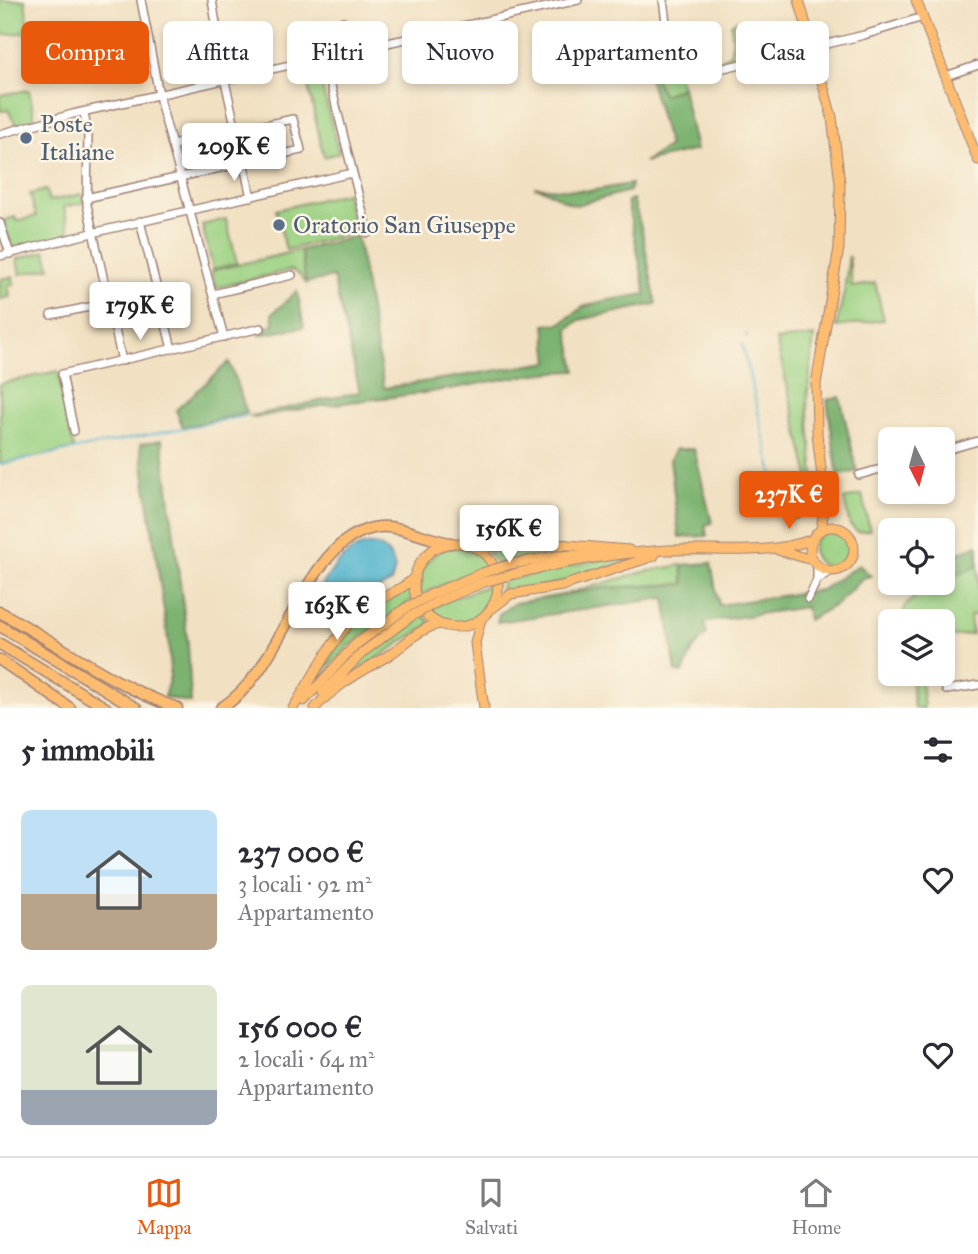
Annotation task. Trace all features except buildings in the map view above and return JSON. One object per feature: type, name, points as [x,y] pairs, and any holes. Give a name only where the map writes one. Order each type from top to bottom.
[{"type":"highway","points":[[221,708],[241,694],[256,675],[327,557],[345,540],[362,531],[381,527],[401,529],[426,539],[452,543]]},
{"type":"highway","points":[[0,612],[115,680],[177,708]]},
{"type":"highway","points":[[0,626],[136,708]]},
{"type":"highway","points":[[0,644],[106,708]]},
{"type":"highway","points":[[0,660],[70,708]]},
{"type":"main road","points":[[799,0],[803,21]]},
{"type":"main road","points":[[916,0],[978,160]]},
{"type":"main road","points":[[821,84],[832,117],[840,183],[839,248],[816,384],[817,433],[825,504],[821,530]]},
{"type":"main road","points":[[776,550],[830,571],[843,568],[852,558],[854,544],[847,532],[831,517],[825,504]]},
{"type":"main road","points":[[815,563],[809,547],[811,540],[821,530],[841,528]]},
{"type":"main road","points":[[669,550],[562,586],[511,594],[481,619],[460,627],[439,624],[429,618],[416,600],[414,578],[417,568],[431,551],[452,543],[486,548],[544,543],[612,550],[669,550],[776,550],[811,540]]},
{"type":"main road","points":[[473,546],[490,560],[498,580],[498,592],[489,612]]},
{"type":"main road","points":[[295,708],[355,645],[434,598],[512,569],[582,554],[631,554],[669,550]]},
{"type":"main road","points":[[295,708],[350,622],[366,608],[405,587],[414,578]]},
{"type":"main road","points":[[313,708],[329,686],[363,652],[408,613]]},
{"type":"main road","points":[[481,619],[475,643],[484,708]]},
{"type":"main road","points":[[313,708],[333,690],[421,630],[439,624]]},
{"type":"main road","points":[[460,627],[475,643]]},
{"type":"street","points":[[141,0],[159,96],[225,337]]},
{"type":"street","points":[[212,0],[215,21]]},
{"type":"street","points":[[388,43],[578,0]]},
{"type":"street","points":[[663,0],[675,58],[680,65],[691,72],[707,72],[736,65]]},
{"type":"street","points":[[829,43],[923,17]]},
{"type":"street","points":[[946,76],[978,65]]},
{"type":"street","points":[[0,134],[84,112],[212,84]]},
{"type":"street","points":[[226,84],[251,197]]},
{"type":"street","points":[[330,84],[368,233]]},
{"type":"street","points":[[84,112],[88,137],[86,198],[122,361]]},
{"type":"street","points":[[86,198],[301,150],[293,119],[172,145]]},
{"type":"street","points":[[0,256],[352,173]]},
{"type":"street","points":[[140,221],[172,349]]},
{"type":"street","points":[[0,223],[10,254]]},
{"type":"street","points":[[213,294],[292,275]]},
{"type":"street","points":[[51,315],[108,303]]},
{"type":"street","points":[[74,430],[62,374],[261,328]]},
{"type":"street","points":[[956,447],[978,441]]},
{"type":"street","points":[[859,475],[878,470]]},
{"type":"street","points":[[815,563],[817,580]]},
{"type":"street","points":[[808,599],[817,580],[830,571]]},
{"type":"street","points":[[946,690],[978,685]]},
{"type":"green space","points":[[0,0],[25,0],[28,21],[21,21],[21,33],[0,35]]},
{"type":"green space","points":[[736,21],[736,61],[722,64],[722,59],[730,54],[733,40],[731,24]]},
{"type":"green space","points":[[321,84],[339,153],[324,157],[308,86]]},
{"type":"green space","points":[[651,84],[658,84],[663,95],[682,87],[696,150],[644,162],[669,146]]},
{"type":"green space","points":[[658,84],[681,84],[682,87],[663,95]]},
{"type":"green space","points":[[29,90],[35,122],[16,125],[8,110],[0,111],[0,95]]},
{"type":"green space","points":[[631,184],[630,191],[576,205],[534,187],[589,191]]},
{"type":"green space","points":[[46,190],[49,201],[82,194],[84,203],[64,207],[70,235],[12,248],[3,221],[15,217],[17,221],[36,216],[30,194]]},
{"type":"green space","points":[[346,193],[354,233],[286,250],[276,210]]},
{"type":"green space","points":[[633,199],[656,304],[579,320],[568,329],[576,371],[521,376],[431,392],[320,406],[254,418],[250,416],[360,392],[333,277],[306,283],[301,250],[357,236],[384,388],[549,362],[545,325],[561,323],[583,307],[646,294],[627,201]]},
{"type":"green space","points":[[226,219],[237,263],[213,269],[202,225]]},
{"type":"green space","points":[[301,250],[306,283],[299,274],[291,270],[215,288],[211,271]]},
{"type":"green space","points":[[46,251],[50,268],[20,274],[17,259]]},
{"type":"green space","points":[[849,256],[852,287],[875,283],[884,320],[836,327]]},
{"type":"green space","points":[[13,277],[14,284],[8,285],[10,297],[0,299],[0,279]]},
{"type":"green space","points":[[297,291],[304,327],[259,335],[258,330],[274,325],[272,314]]},
{"type":"green space","points":[[814,336],[807,401],[817,510],[776,340]]},
{"type":"green space","points":[[229,362],[247,413],[183,427],[176,410]]},
{"type":"green space","points":[[58,371],[74,449],[0,464],[0,384]]},
{"type":"green space","points":[[840,397],[857,471],[838,476],[827,400]]},
{"type":"green space","points":[[162,440],[188,645],[191,703],[164,697],[170,676],[169,646],[140,444]]},
{"type":"green space","points":[[676,449],[694,449],[712,523],[705,525],[707,536],[679,537],[670,459]]},
{"type":"green space","points":[[797,482],[805,514],[787,521],[781,505]]},
{"type":"green space","points":[[862,495],[870,530],[858,532],[850,525],[844,499]]},
{"type":"green space","points":[[831,531],[844,536],[849,549],[844,562],[831,567],[818,562],[813,549],[818,536]]},
{"type":"green space","points":[[978,545],[978,566],[955,575],[955,554]]},
{"type":"green space","points":[[512,546],[580,551],[497,565],[487,552]]},
{"type":"green space","points":[[462,547],[480,554],[491,567],[455,579],[419,596],[420,576],[428,560],[442,550]]},
{"type":"green space","points":[[636,558],[584,576],[501,597],[502,581],[593,561]]},
{"type":"green space","points":[[711,563],[719,605],[821,590],[859,565],[871,576],[863,578],[837,604],[808,620],[806,607],[705,622],[706,635],[693,649],[683,673],[676,672],[665,598],[497,622],[499,614],[515,603],[604,588],[684,584],[682,565]]},
{"type":"green space","points":[[682,565],[684,584],[604,588],[562,595],[643,572]]},
{"type":"green space","points":[[978,566],[978,614],[970,616],[972,634],[955,636],[955,609],[904,609],[917,595],[955,595],[955,575]]},
{"type":"green space","points":[[495,583],[494,596],[489,607],[482,615],[472,620],[450,622],[427,612],[445,601]]},
{"type":"green space","points":[[411,587],[413,599],[348,647],[315,680],[345,634],[362,616]]},
{"type":"green space","points":[[423,615],[431,623],[333,687],[350,667],[412,619]]},
{"type":"green space","points":[[912,686],[921,686],[924,708],[914,708]]},
{"type":"water","points":[[365,545],[381,547],[388,553],[395,569],[391,582],[355,602],[352,600],[330,621],[314,616],[310,605],[333,569],[355,549]]},
{"type":"waterway","points":[[742,344],[783,517]]},
{"type":"waterway","points":[[0,464],[245,416]]},
{"type":"place","name":"Poste Italiane","points":[[26,138]]},
{"type":"place","name":"Oratorio San Giuseppe","points":[[279,225]]}]
